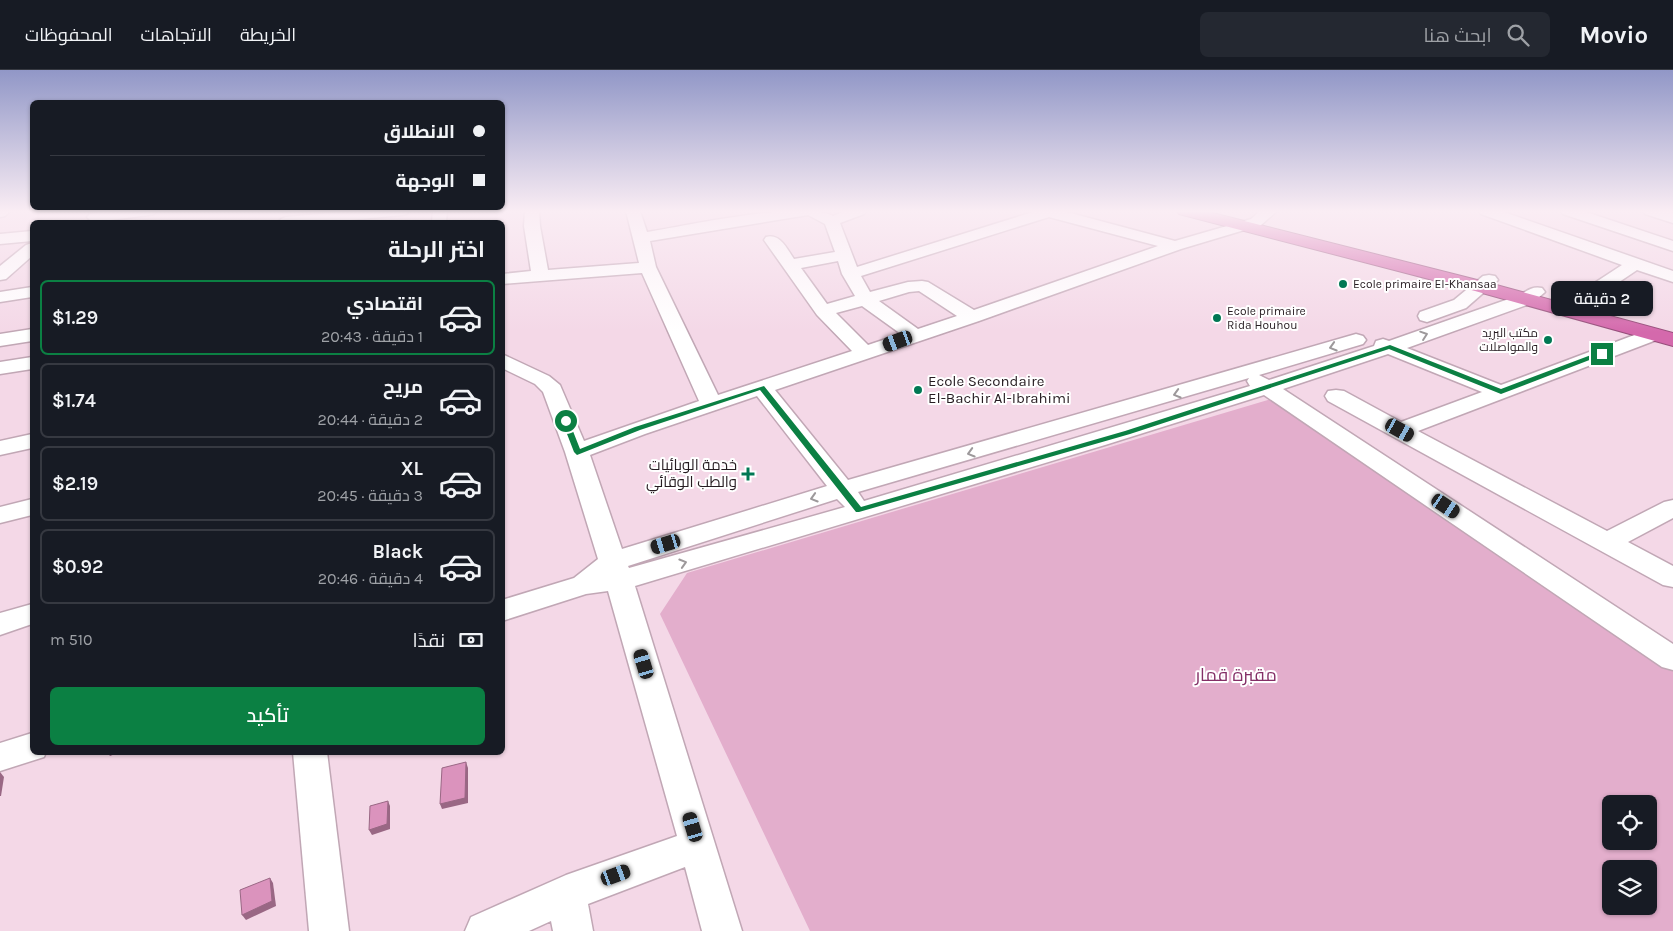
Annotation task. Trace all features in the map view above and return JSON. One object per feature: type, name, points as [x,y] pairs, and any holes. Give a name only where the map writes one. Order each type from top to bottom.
[{"type":"highway","points":[[1368,251],[1531,296],[1673,340]]},
{"type":"highway","points":[[1531,296],[1576,303],[1673,330]]},
{"type":"street","points":[[0,275],[28,251]]},
{"type":"street","points":[[536,251],[540,276]]},
{"type":"street","points":[[644,251],[648,267],[711,404]]},
{"type":"street","points":[[780,251],[823,311],[865,353]]},
{"type":"street","points":[[843,251],[851,274],[864,299],[914,335]]},
{"type":"street","points":[[851,274],[923,251]]},
{"type":"street","points":[[577,452],[620,435],[1159,251]]},
{"type":"street","points":[[1598,251],[1673,278]]},
{"type":"street","points":[[1576,303],[1641,266],[1673,253]]},
{"type":"street","points":[[789,265],[844,255]]},
{"type":"street","points":[[505,279],[648,267]]},
{"type":"street","points":[[0,279],[24,276]]},
{"type":"street","points":[[505,610],[584,585],[616,570],[843,489],[1365,338],[1460,304],[1485,284]]},
{"type":"street","points":[[823,311],[918,286],[972,316]]},
{"type":"street","points":[[0,297],[30,292]]},
{"type":"street","points":[[616,570],[663,569],[1127,432],[1390,347],[1531,296]]},
{"type":"street","points":[[1451,308],[1475,317]]},
{"type":"street","points":[[0,340],[30,335]]},
{"type":"street","points":[[1400,430],[1652,335]]},
{"type":"street","points":[[1365,338],[1501,392]]},
{"type":"street","points":[[505,362],[542,380],[553,389],[577,452],[616,570],[722,931]]},
{"type":"street","points":[[0,368],[30,363]]},
{"type":"street","points":[[1246,373],[1673,658]]},
{"type":"street","points":[[762,388],[859,510]]},
{"type":"street","points":[[1336,396],[1673,578]]},
{"type":"street","points":[[0,432],[30,430]]},
{"type":"street","points":[[0,448],[30,441]]},
{"type":"street","points":[[1003,444],[1021,462]]},
{"type":"street","points":[[0,515],[30,508]]},
{"type":"street","points":[[1607,542],[1673,508]]},
{"type":"street","points":[[0,624],[30,615]]},
{"type":"street","points":[[0,757],[30,748]]},
{"type":"street","points":[[310,755],[329,931]]},
{"type":"street","points":[[485,931],[566,894],[698,845]]},
{"type":"street","points":[[566,894],[573,931]]},
{"type":"green space","name":"مقبرة قمار","points":[[1278,397],[1673,659],[1673,931],[810,931],[660,614],[687,573]]},
{"type":"building","points":[[466,762],[465,798],[440,804],[442,768]]},
{"type":"building","points":[[388,801],[387,824],[369,830],[370,806]]},
{"type":"building","points":[[270,878],[272,901],[242,915],[240,890]]},
{"type":"place","name":"Ecole primaire El-Khansaa","points":[[1343,284]]},
{"type":"place","name":"Ecole primaire Rida Houhou","points":[[1217,318]]},
{"type":"place","name":"مكتب البريد والمواصلات","points":[[1548,340]]},
{"type":"place","name":"Ecole Secondaire El-Bachir Al-Ibrahimi","points":[[918,390]]},
{"type":"place","name":"خدمة الوبائيات والطب الوقائي","points":[[748,474]]},
{"type":"route","points":[[566,421],[577,452],[637,429],[762,388],[859,510],[1127,432],[1390,347],[1501,392],[1602,354]]}]
